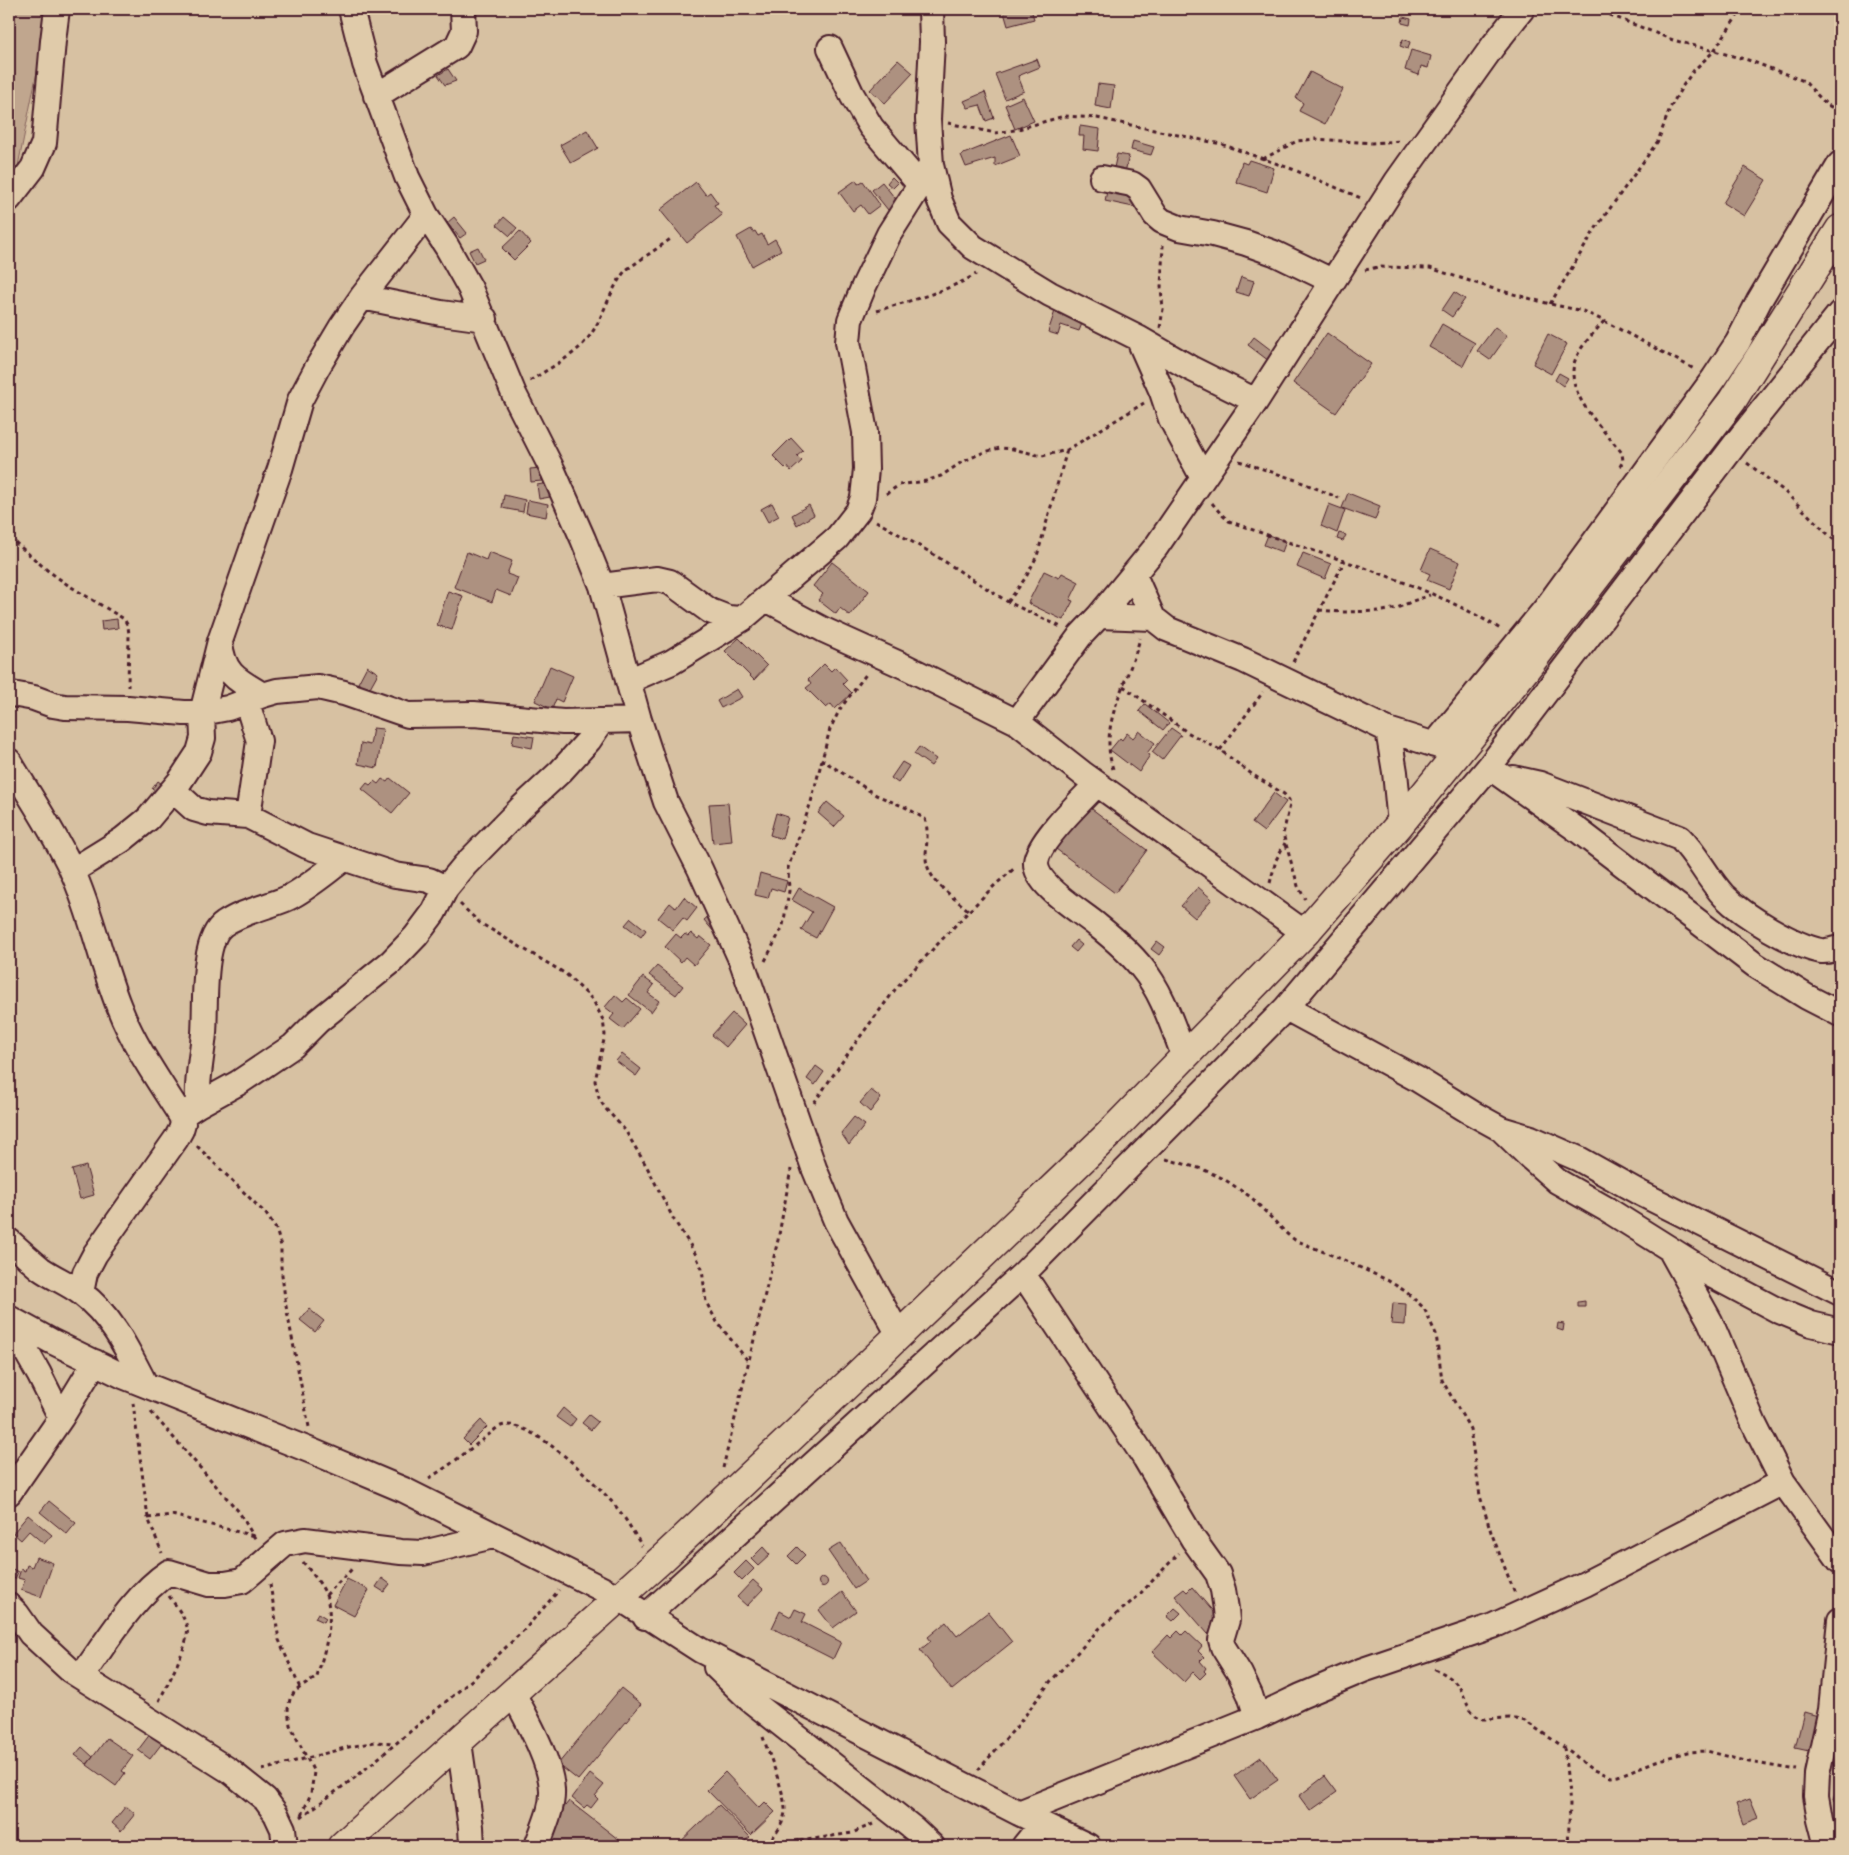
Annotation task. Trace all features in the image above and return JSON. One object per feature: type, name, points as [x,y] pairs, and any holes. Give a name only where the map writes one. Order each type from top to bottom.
[{"type":"main road","points":[[342,1846],[655,1565],[898,1335],[1096,1147],[1185,1058],[1311,926],[1400,824],[1446,749],[1578,603],[1732,401],[1840,229]]},
{"type":"street","points":[[9,199],[33,168],[44,143],[52,41],[57,9]]},
{"type":"street","points":[[351,9],[365,64],[407,176],[426,215],[466,279],[485,320],[514,394],[553,471],[602,586],[639,720],[666,802],[720,912],[751,986],[814,1168],[836,1221],[898,1335]]},
{"type":"street","points":[[376,96],[457,46],[464,31],[463,9]]},
{"type":"street","points":[[628,681],[672,662],[742,619],[837,538],[860,512],[866,469],[865,432],[848,342],[850,320],[889,234],[926,175],[932,42],[931,9]]},
{"type":"street","points":[[1017,722],[1080,636],[1156,547],[1256,402],[1380,206],[1493,46],[1522,9]]},
{"type":"street","points":[[830,48],[852,95],[871,127],[926,175],[949,223],[973,247],[1050,294],[1147,343],[1256,402]]},
{"type":"street","points":[[1099,616],[1149,618],[1167,629],[1280,677],[1388,730],[1446,749],[1519,641],[1546,608],[1714,378],[1738,342],[1764,293],[1840,164]]},
{"type":"street","points":[[1102,178],[1132,184],[1139,188],[1151,209],[1162,221],[1179,228],[1213,234],[1255,246],[1334,278]]},
{"type":"street","points":[[72,871],[122,840],[148,819],[173,790],[199,752],[203,738],[202,713],[220,641],[280,469],[300,400],[327,351],[362,296],[426,215]]},
{"type":"street","points":[[362,296],[441,313],[485,320]]},
{"type":"street","points":[[645,1617],[1023,1274],[1286,1008],[1493,771],[1731,450],[1840,313]]},
{"type":"street","points":[[1147,343],[1171,419],[1203,478]]},
{"type":"street","points":[[1134,575],[1149,618]]},
{"type":"street","points":[[602,586],[657,579],[670,582],[710,611],[728,618],[742,619]]},
{"type":"street","points":[[766,598],[824,630],[880,655],[1017,722],[1106,779],[1265,903],[1311,926]]},
{"type":"street","points":[[220,641],[221,654],[228,670],[255,697],[259,741],[248,816]]},
{"type":"street","points":[[9,695],[34,698],[52,705],[65,707],[128,708],[202,713],[228,708],[255,697],[318,687],[344,693],[408,715],[474,714],[527,720],[601,722],[639,720]]},
{"type":"street","points":[[187,1117],[287,1050],[318,1021],[391,962],[416,936],[434,912],[446,888],[477,853],[561,771],[589,740],[601,722]]},
{"type":"street","points":[[1388,730],[1395,772],[1400,824]]},
{"type":"street","points":[[9,761],[35,802],[72,871],[92,922],[119,1008],[144,1058],[187,1117]]},
{"type":"street","points":[[1493,771],[1540,784],[1680,838],[1693,850],[1724,896],[1742,911],[1777,933],[1807,947],[1824,952],[1840,948]]},
{"type":"street","points":[[1493,771],[1579,831],[1755,964],[1807,997],[1840,1014]]},
{"type":"street","points":[[1106,779],[1043,844],[1036,861],[1038,874],[1051,889],[1098,926],[1142,968],[1155,989],[1185,1058]]},
{"type":"street","points":[[173,790],[194,810],[248,816],[307,846],[395,875],[429,880],[446,888]]},
{"type":"street","points":[[81,1293],[85,1273],[95,1254],[187,1117],[196,1088],[204,1032],[205,982],[209,954],[223,924],[288,897],[309,885],[344,859]]},
{"type":"street","points":[[1286,1008],[1417,1079],[1502,1129],[1531,1138],[1579,1158],[1640,1193],[1840,1293]]},
{"type":"street","points":[[1502,1129],[1557,1181],[1608,1210],[1712,1276],[1777,1310],[1811,1324],[1840,1331]]},
{"type":"street","points":[[9,1241],[41,1269],[81,1293],[110,1322],[127,1348],[134,1380]]},
{"type":"street","points":[[1670,1249],[1710,1321],[1754,1424],[1784,1482],[1840,1561]]},
{"type":"street","points":[[1023,1274],[1145,1458],[1193,1539],[1218,1574],[1223,1590],[1227,1620],[1221,1640],[1222,1647],[1240,1674],[1250,1694],[1257,1717]]},
{"type":"street","points":[[9,1319],[134,1380],[404,1490],[618,1597],[645,1617],[700,1650],[965,1786],[1088,1846]]},
{"type":"street","points":[[9,1319],[61,1418]]},
{"type":"street","points":[[9,1493],[61,1418],[95,1362]]},
{"type":"street","points":[[1019,1813],[1257,1717],[1319,1688],[1364,1670],[1493,1626],[1522,1614],[1585,1584],[1784,1482]]},
{"type":"street","points":[[81,1677],[142,1596],[163,1576],[208,1584],[242,1581],[285,1544],[305,1540],[401,1552],[424,1553],[493,1536]]},
{"type":"street","points":[[9,1606],[18,1614],[31,1634],[70,1670],[238,1778],[265,1799],[276,1814],[284,1838]]},
{"type":"street","points":[[1828,1846],[1816,1796],[1817,1774],[1831,1709],[1840,1620]]},
{"type":"street","points":[[700,1650],[749,1699],[914,1828],[932,1846]]},
{"type":"street","points":[[513,1693],[534,1732],[548,1771],[552,1790],[550,1807],[537,1846]]},
{"type":"street","points":[[459,1742],[472,1846]]},
{"type":"street","points":[[1024,1846],[1041,1824]]},
{"type":"path","points":[[1595,9],[1658,34],[1713,52],[1748,60],[1804,81],[1826,104],[1840,112]]},
{"type":"path","points":[[1550,304],[1596,228],[1658,141],[1670,108],[1682,87],[1694,70],[1713,52],[1742,9]]},
{"type":"path","points":[[928,119],[995,133],[1015,130],[1064,116],[1097,118],[1195,138],[1262,159],[1380,206]]},
{"type":"path","points":[[1262,159],[1297,142],[1315,139],[1372,143],[1427,139]]},
{"type":"path","points":[[1147,343],[1163,308],[1161,288],[1163,261],[1162,221]]},
{"type":"path","points":[[514,394],[581,347],[605,309],[621,276],[626,270],[672,238]]},
{"type":"path","points":[[850,320],[964,281],[996,262]]},
{"type":"path","points":[[1334,278],[1378,267],[1430,268],[1491,288],[1583,311],[1681,363],[1714,378]]},
{"type":"path","points":[[1604,321],[1578,354],[1572,368],[1574,382],[1584,408],[1622,453],[1623,461],[1615,476]]},
{"type":"path","points":[[1080,636],[1008,602],[933,554],[860,512],[899,485],[926,481],[941,476],[962,462],[984,452],[1000,448],[1042,456],[1067,450],[1162,392]]},
{"type":"path","points":[[1008,602],[1026,577],[1037,556],[1067,450]]},
{"type":"path","points":[[1731,450],[1784,492],[1840,546]]},
{"type":"path","points":[[1216,459],[1237,460],[1296,480],[1339,498]]},
{"type":"path","points":[[1203,478],[1212,503],[1229,521],[1345,560],[1431,595],[1481,618],[1519,641]]},
{"type":"path","points":[[9,537],[47,570],[68,585],[124,619],[128,626],[129,635],[128,708]]},
{"type":"path","points":[[1220,750],[1280,677],[1319,610],[1345,560]]},
{"type":"path","points":[[1319,610],[1342,612],[1384,611],[1398,608],[1431,595]]},
{"type":"path","points":[[1106,779],[1108,736],[1116,704],[1149,618]]},
{"type":"path","points":[[751,986],[783,926],[789,891],[788,868],[811,802],[830,728],[840,708],[880,655]]},
{"type":"path","points":[[1123,686],[1187,732],[1220,750],[1253,775],[1284,794],[1289,800],[1290,805],[1283,834],[1311,926]]},
{"type":"path","points":[[821,759],[876,795],[907,808],[925,819],[928,829],[926,861],[931,874],[941,886],[969,911]]},
{"type":"path","points":[[1265,903],[1276,860],[1285,842]]},
{"type":"path","points":[[800,1124],[851,1049],[897,988],[995,885],[1043,844]]},
{"type":"path","points":[[446,888],[480,923],[566,974],[593,1000],[603,1020],[605,1035],[595,1081],[600,1098],[605,1108],[630,1138],[674,1220],[694,1251],[702,1268],[708,1307],[717,1322],[748,1361]]},
{"type":"path","points":[[187,1117],[266,1214],[276,1229],[281,1246],[281,1267],[286,1306],[314,1452]]},
{"type":"path","points":[[1142,1153],[1202,1169],[1224,1178],[1252,1198],[1295,1240],[1346,1260],[1387,1280],[1405,1291],[1424,1308],[1436,1334],[1442,1380],[1470,1429],[1480,1496],[1491,1532],[1522,1614]]},
{"type":"path","points":[[722,1475],[778,1240],[792,1167]]},
{"type":"path","points":[[134,1380],[131,1386],[148,1518],[163,1576],[188,1630],[186,1641],[174,1672],[150,1720]]},
{"type":"path","points":[[149,1409],[239,1512],[254,1536],[264,1562],[279,1640],[300,1688]]},
{"type":"path","points":[[404,1490],[448,1466],[500,1426],[512,1424],[534,1433],[560,1452],[593,1482],[621,1512],[655,1565]]},
{"type":"path","points":[[148,1518],[172,1515],[254,1536]]},
{"type":"path","points":[[965,1786],[1018,1725],[1050,1682],[1100,1628],[1136,1598],[1193,1539]]},
{"type":"path","points":[[285,1544],[318,1580],[326,1595],[330,1617],[317,1677],[295,1691],[288,1709],[290,1725],[314,1772],[311,1793],[302,1816]]},
{"type":"path","points":[[326,1595],[347,1572],[378,1548]]},
{"type":"path","points":[[284,1838],[302,1816],[357,1776],[473,1679],[526,1628],[572,1575]]},
{"type":"path","points":[[1398,1658],[1443,1673],[1452,1679],[1460,1688],[1470,1709],[1476,1716],[1483,1719],[1510,1718],[1524,1721],[1564,1747],[1591,1769],[1611,1777],[1687,1752],[1707,1752],[1749,1762],[1817,1774]]},
{"type":"path","points":[[761,1732],[781,1790],[785,1812],[778,1831],[767,1846]]},
{"type":"path","points":[[238,1778],[307,1758],[375,1742],[395,1743]]},
{"type":"path","points":[[1564,1747],[1570,1804],[1568,1846]]},
{"type":"path","points":[[767,1846],[852,1833],[897,1815]]},
{"type":"path","points":[[797,1840],[802,1846]]},
{"type":"shaded area","points":[[9,9],[43,9],[41,52],[17,171],[9,181]]},
{"type":"building","points":[[1003,9],[1031,9],[1034,19],[1008,26]]},
{"type":"building","points":[[1422,9],[1421,14],[1409,10]]},
{"type":"building","points":[[1732,9],[1740,9],[1736,15],[1730,11]]},
{"type":"building","points":[[1403,17],[1411,19],[1410,25],[1402,23]]},
{"type":"building","points":[[1403,39],[1410,42],[1408,49],[1400,46]]},
{"type":"building","points":[[1411,50],[1431,56],[1428,68],[1421,66],[1419,75],[1405,70]]},
{"type":"building","points":[[1037,59],[1040,67],[1018,76],[1024,91],[1005,99],[995,74]]},
{"type":"building","points":[[898,60],[913,73],[885,103],[870,90]]},
{"type":"building","points":[[448,69],[456,81],[445,85],[438,75]]},
{"type":"building","points":[[1310,72],[1343,89],[1325,124],[1299,111],[1303,103],[1296,98]]},
{"type":"building","points":[[1098,84],[1114,86],[1111,109],[1095,106]]},
{"type":"building","points":[[985,92],[994,118],[986,121],[980,105],[968,108],[964,101]]},
{"type":"building","points":[[1023,97],[1034,121],[1015,129],[1005,105]]},
{"type":"building","points":[[1080,126],[1100,129],[1098,151],[1083,149],[1084,136],[1079,136]]},
{"type":"building","points":[[587,130],[598,148],[571,163],[560,145]]},
{"type":"building","points":[[1011,135],[1020,156],[995,166],[995,158],[966,167],[961,155]]},
{"type":"building","points":[[1133,141],[1154,147],[1151,155],[1131,150]]},
{"type":"building","points":[[1117,154],[1129,156],[1123,180],[1112,177]]},
{"type":"building","points":[[1249,160],[1274,168],[1267,192],[1236,182],[1242,162],[1247,164]]},
{"type":"building","points":[[1745,167],[1766,180],[1744,216],[1723,203]]},
{"type":"building","points":[[892,177],[898,183],[893,188],[887,183]]},
{"type":"building","points":[[856,180],[858,184],[863,181],[880,205],[868,214],[861,205],[853,211],[839,192]]},
{"type":"building","points":[[696,182],[706,195],[710,192],[718,203],[714,205],[722,215],[687,243],[660,210]]},
{"type":"building","points":[[882,182],[898,202],[888,210],[872,190]]},
{"type":"building","points":[[1108,186],[1141,193],[1138,208],[1105,201]]},
{"type":"building","points":[[454,217],[467,233],[460,238],[447,223]]},
{"type":"building","points":[[504,217],[517,228],[510,236],[497,225]]},
{"type":"building","points":[[751,229],[758,236],[762,234],[767,244],[775,239],[781,250],[752,266],[737,237]]},
{"type":"building","points":[[520,231],[531,243],[514,260],[502,248]]},
{"type":"building","points":[[478,247],[484,259],[475,263],[469,251]]},
{"type":"building","points":[[1241,277],[1254,281],[1249,296],[1236,292]]},
{"type":"building","points":[[1454,292],[1465,299],[1452,317],[1442,310]]},
{"type":"building","points":[[1055,311],[1083,321],[1079,331],[1061,325],[1058,335],[1048,332]]},
{"type":"building","points":[[1442,324],[1475,343],[1463,366],[1429,347]]},
{"type":"building","points":[[1495,327],[1507,336],[1490,360],[1477,351]]},
{"type":"building","points":[[1327,333],[1371,364],[1336,413],[1293,383]]},
{"type":"building","points":[[1548,334],[1567,344],[1551,374],[1533,364]]},
{"type":"building","points":[[1254,337],[1275,353],[1269,361],[1248,345]]},
{"type":"building","points":[[1559,373],[1568,378],[1563,386],[1555,380]]},
{"type":"building","points":[[791,438],[803,451],[797,456],[802,461],[791,471],[787,466],[785,468],[773,456]]},
{"type":"building","points":[[541,468],[542,481],[531,482],[530,469]]},
{"type":"building","points":[[548,483],[550,497],[539,499],[537,485]]},
{"type":"building","points":[[1348,493],[1380,506],[1375,520],[1342,508]]},
{"type":"building","points":[[504,495],[525,500],[523,512],[502,508]]},
{"type":"building","points":[[528,500],[548,504],[546,517],[526,513]]},
{"type":"building","points":[[772,503],[779,516],[768,522],[761,509]]},
{"type":"building","points":[[1329,504],[1345,510],[1337,533],[1321,526]]},
{"type":"building","points":[[809,505],[814,515],[797,525],[792,515]]},
{"type":"building","points":[[1339,533],[1346,535],[1343,541],[1337,539]]},
{"type":"building","points":[[1268,535],[1286,541],[1282,552],[1264,545]]},
{"type":"building","points":[[1430,549],[1460,562],[1449,589],[1427,580],[1430,574],[1421,570]]},
{"type":"building","points":[[467,552],[486,560],[489,552],[512,561],[507,574],[518,578],[511,596],[496,590],[492,602],[454,587]]},
{"type":"building","points":[[1303,553],[1331,564],[1325,579],[1297,567]]},
{"type":"building","points":[[832,562],[869,591],[850,616],[840,608],[836,614],[818,600],[823,594],[813,586]]},
{"type":"building","points":[[1044,571],[1059,578],[1062,573],[1079,582],[1070,600],[1073,601],[1063,620],[1028,603]]},
{"type":"building","points":[[448,591],[463,596],[452,630],[437,625]]},
{"type":"building","points":[[117,619],[118,628],[102,630],[101,621]]},
{"type":"building","points":[[739,638],[767,666],[754,680],[725,651]]},
{"type":"building","points":[[824,664],[831,671],[835,667],[847,680],[843,684],[852,693],[835,709],[831,704],[826,708],[806,688],[811,684],[808,680]]},
{"type":"building","points":[[367,666],[378,673],[368,691],[357,685]]},
{"type":"building","points":[[550,666],[573,676],[562,702],[556,699],[552,709],[535,701]]},
{"type":"building","points":[[737,689],[742,697],[721,708],[717,701]]},
{"type":"building","points":[[1145,704],[1169,723],[1163,730],[1139,711]]},
{"type":"building","points":[[373,728],[383,729],[377,768],[358,764],[361,743],[370,745]]},
{"type":"building","points":[[1171,728],[1181,735],[1162,760],[1152,752]]},
{"type":"building","points":[[1139,731],[1155,743],[1147,753],[1150,755],[1139,772],[1110,750],[1127,733],[1133,738]]},
{"type":"building","points":[[514,734],[534,737],[532,748],[512,744]]},
{"type":"building","points":[[919,747],[936,759],[931,766],[914,754]]},
{"type":"building","points":[[902,762],[909,766],[898,783],[891,778]]},
{"type":"building","points":[[390,778],[409,793],[392,813],[362,789],[367,783],[370,785],[374,781],[378,784],[382,779],[387,782]]},
{"type":"building","points":[[158,781],[165,786],[159,794],[152,789]]},
{"type":"building","points":[[1274,793],[1286,802],[1264,832],[1252,823]]},
{"type":"building","points":[[827,802],[844,816],[834,827],[818,813]]},
{"type":"building","points":[[728,803],[732,841],[713,843],[709,804]]},
{"type":"building","points":[[1088,806],[1147,850],[1115,893],[1056,849]]},
{"type":"building","points":[[776,813],[788,817],[782,839],[770,835]]},
{"type":"building","points":[[760,873],[787,881],[784,892],[771,888],[768,898],[755,895]]},
{"type":"building","points":[[1198,887],[1212,899],[1195,918],[1181,906]]},
{"type":"building","points":[[799,888],[833,907],[816,938],[801,930],[812,912],[792,900]]},
{"type":"building","points":[[684,897],[697,908],[687,921],[683,918],[673,930],[658,918],[670,903],[676,908]]},
{"type":"building","points":[[711,914],[720,927],[714,932],[704,920]]},
{"type":"building","points":[[631,918],[646,930],[641,937],[625,925]]},
{"type":"building","points":[[691,933],[698,939],[700,936],[711,945],[694,965],[685,957],[681,962],[665,947],[676,934],[681,938],[685,934],[688,936]]},
{"type":"building","points":[[1076,940],[1082,945],[1076,952],[1070,947]]},
{"type":"building","points":[[1157,941],[1165,947],[1159,955],[1151,949]]},
{"type":"building","points":[[657,966],[683,986],[676,995],[649,975]]},
{"type":"building","points":[[643,977],[654,985],[648,993],[659,1001],[651,1012],[629,995]]},
{"type":"building","points":[[615,995],[623,1002],[627,998],[640,1009],[623,1029],[610,1019],[614,1014],[605,1007]]},
{"type":"building","points":[[732,1013],[745,1025],[726,1047],[712,1035]]},
{"type":"building","points":[[622,1054],[641,1069],[636,1076],[616,1061]]},
{"type":"building","points":[[816,1066],[824,1072],[815,1085],[807,1079]]},
{"type":"building","points":[[871,1090],[881,1098],[870,1112],[860,1103]]},
{"type":"building","points":[[854,1117],[865,1125],[849,1145],[841,1133]]},
{"type":"building","points":[[86,1166],[94,1195],[80,1199],[72,1170]]},
{"type":"building","points":[[1585,1301],[1585,1307],[1578,1307],[1578,1302]]},
{"type":"building","points":[[1393,1303],[1406,1304],[1405,1325],[1391,1324]]},
{"type":"building","points":[[309,1309],[324,1321],[315,1332],[300,1320]]},
{"type":"building","points":[[1558,1323],[1564,1324],[1563,1331],[1557,1329]]},
{"type":"building","points":[[563,1408],[576,1419],[570,1427],[556,1417]]},
{"type":"building","points":[[589,1415],[598,1422],[591,1430],[582,1423]]},
{"type":"building","points":[[481,1420],[487,1427],[469,1445],[463,1439]]},
{"type":"building","points":[[49,1501],[76,1523],[67,1534],[40,1512]]},
{"type":"building","points":[[28,1515],[52,1535],[44,1544],[29,1531],[21,1540],[13,1533]]},
{"type":"building","points":[[841,1543],[866,1581],[854,1589],[828,1551]]},
{"type":"building","points":[[763,1547],[770,1555],[758,1566],[751,1559]]},
{"type":"building","points":[[797,1547],[805,1555],[796,1564],[788,1556]]},
{"type":"building","points":[[36,1557],[53,1563],[41,1597],[21,1590],[25,1580],[18,1578],[21,1569],[25,1571],[27,1565],[32,1567]]},
{"type":"building","points":[[746,1561],[754,1569],[742,1581],[734,1573]]},
{"type":"building","points":[[9,1567],[18,1572],[15,1579],[9,1576]]},
{"type":"building","points":[[823,1577],[828,1582],[823,1587],[818,1582]]},
{"type":"building","points":[[382,1578],[390,1584],[384,1592],[376,1587]]},
{"type":"building","points":[[347,1579],[369,1590],[354,1616],[333,1605]]},
{"type":"building","points":[[753,1580],[763,1589],[747,1606],[737,1597]]},
{"type":"building","points":[[1192,1587],[1222,1622],[1208,1634],[1175,1596],[1184,1589],[1187,1592]]},
{"type":"building","points":[[842,1592],[856,1611],[833,1628],[819,1610]]},
{"type":"building","points":[[1175,1608],[1181,1613],[1173,1621],[1167,1616]]},
{"type":"building","points":[[795,1609],[806,1614],[802,1622],[841,1642],[833,1659],[772,1628],[780,1611],[791,1617]]},
{"type":"building","points":[[988,1612],[1012,1642],[952,1690],[920,1650],[931,1641],[928,1637],[946,1622],[957,1636]]},
{"type":"building","points":[[318,1613],[326,1618],[324,1622],[315,1618]]},
{"type":"building","points":[[1178,1631],[1182,1635],[1186,1631],[1202,1646],[1198,1651],[1204,1657],[1200,1661],[1206,1668],[1204,1671],[1206,1673],[1200,1679],[1193,1672],[1184,1682],[1152,1652],[1168,1635],[1171,1638]]},
{"type":"building","points":[[621,1688],[641,1704],[578,1780],[558,1764]]},
{"type":"building","points":[[1804,1712],[1818,1716],[1809,1751],[1795,1748]]},
{"type":"building","points":[[154,1729],[166,1738],[150,1759],[138,1750]]},
{"type":"building","points":[[107,1738],[133,1756],[122,1771],[125,1773],[116,1786],[87,1765]]},
{"type":"building","points":[[82,1747],[93,1757],[87,1764],[75,1755]]},
{"type":"building","points":[[1261,1757],[1278,1780],[1250,1799],[1234,1776]]},
{"type":"building","points":[[725,1772],[759,1808],[765,1802],[775,1812],[751,1835],[707,1790]]},
{"type":"building","points":[[590,1774],[604,1785],[595,1796],[598,1799],[591,1808],[587,1805],[584,1808],[572,1798]]},
{"type":"building","points":[[1325,1776],[1337,1792],[1310,1811],[1299,1796]]},
{"type":"building","points":[[1838,1784],[1840,1784],[1840,1801],[1833,1799]]},
{"type":"building","points":[[1750,1799],[1758,1818],[1743,1824],[1736,1804]]},
{"type":"building","points":[[569,1801],[627,1846],[559,1846],[543,1834]]},
{"type":"building","points":[[719,1805],[750,1837],[739,1846],[676,1846]]},
{"type":"building","points":[[126,1806],[135,1814],[121,1831],[112,1823]]}]
